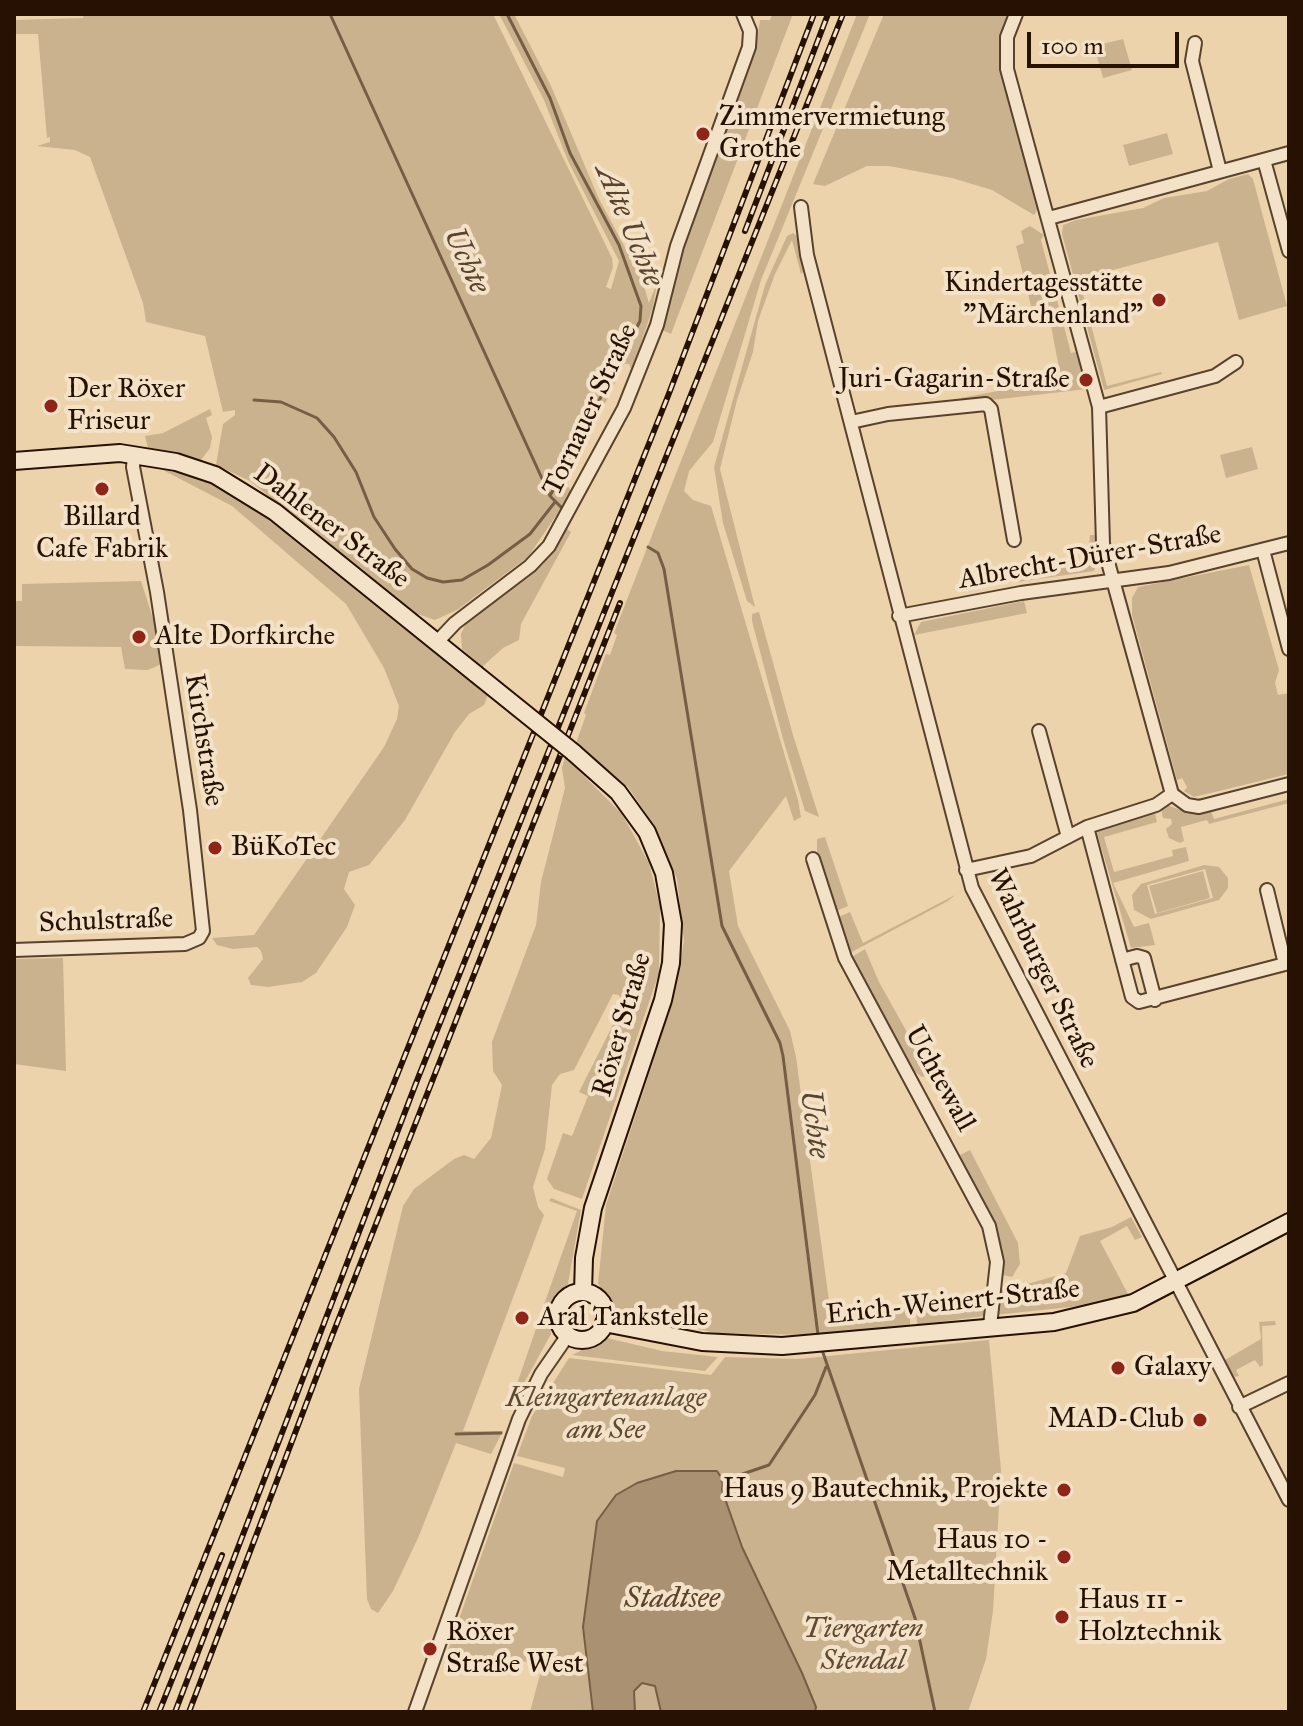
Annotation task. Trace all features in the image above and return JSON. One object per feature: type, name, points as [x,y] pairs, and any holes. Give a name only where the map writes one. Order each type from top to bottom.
[{"type":"street","name":"Tornauer Straße","points":[[437,642],[455,623],[540,557],[569,513],[624,408],[657,325],[677,246],[749,47],[750,31],[743,14]]},
{"type":"street","points":[[1016,14],[1007,37],[1007,69],[1099,407],[1103,457],[1102,533],[1112,581],[1172,794],[1187,805],[1199,807],[1289,784]]},
{"type":"street","points":[[1195,43],[1192,61],[1220,171]]},
{"type":"street","points":[[1049,218],[1289,153]]},
{"type":"street","points":[[1264,160],[1289,251]]},
{"type":"street","name":"Wahrburger Straße","points":[[801,207],[807,255],[966,870],[978,903],[1289,1500]]},
{"type":"street","points":[[1099,407],[1215,376],[1236,362]]},
{"type":"street","points":[[851,422],[888,414],[986,404],[991,409],[1014,540]]},
{"type":"street","name":"Dahlener Straße","points":[[14,461],[94,453],[134,455],[191,466],[249,494],[573,752]]},
{"type":"street","name":"Kirchstraße","points":[[134,455],[133,467],[157,592],[190,810],[204,922],[199,938]]},
{"type":"street","name":"Albrecht-Dürer-Straße","points":[[899,616],[1169,573],[1289,543]]},
{"type":"street","points":[[1263,550],[1289,649]]},
{"type":"street","points":[[1039,731],[1068,837]]},
{"type":"street","name":"Röxer Straße","points":[[573,752],[609,783],[647,832],[664,873],[673,933],[663,1000],[593,1208],[586,1239],[583,1292]]},
{"type":"street","points":[[966,870],[1031,856],[1087,827],[1156,805],[1172,794]]},
{"type":"street","points":[[1087,827],[1135,1001],[1155,1000],[1285,964],[1267,890]]},
{"type":"street","name":"Uchtewall","points":[[813,859],[845,958],[989,1226],[997,1262],[990,1326]]},
{"type":"street","name":"Schulstraße","points":[[14,950],[185,944],[199,938]]},
{"type":"street","points":[[1122,960],[1137,956],[1144,958],[1155,1000]]},
{"type":"street","name":"Erich-Weinert-Straße","points":[[604,1323],[702,1342],[813,1345],[1054,1322],[1099,1313],[1175,1283],[1289,1222]]},
{"type":"street","points":[[583,1292],[601,1302],[604,1323],[590,1339],[568,1335],[560,1326],[559,1309],[566,1298],[583,1292]]},
{"type":"street","points":[[415,1712],[519,1419],[541,1374],[568,1335]]},
{"type":"street","points":[[1239,1407],[1289,1383]]},
{"type":"green space","points":[[84,14],[493,14],[612,258],[613,267],[606,287],[611,289],[619,261],[568,161],[544,100],[499,14],[514,14],[551,86],[599,199],[628,253],[636,259],[649,303],[657,283],[653,307],[631,369],[629,364],[624,364],[567,485],[572,492],[528,557],[457,610],[435,620],[415,613],[250,481],[216,465],[223,424],[235,415],[235,410],[223,412],[205,336],[146,322],[143,303],[90,157],[75,150],[37,146],[50,142],[50,137],[47,138],[38,34],[14,34],[14,20],[83,18]]},
{"type":"green space","points":[[772,14],[793,14],[671,334],[660,329],[663,303],[694,208],[698,208],[708,183],[705,179],[713,167],[721,134],[756,46],[760,20],[770,20]]},
{"type":"green space","points":[[857,14],[870,14],[761,280],[713,442],[689,471],[684,491],[693,500],[711,506],[798,800],[801,817],[794,821],[786,796],[729,871],[738,926],[790,1031],[830,1308],[910,1308],[910,1326],[808,1335],[717,1333],[620,1313],[598,1284],[606,1205],[672,1004],[684,941],[677,879],[656,828],[628,787],[576,743],[606,654],[610,655],[617,635],[614,633]]},
{"type":"green space","points":[[884,14],[1009,14],[1000,56],[1039,207],[1034,215],[992,190],[952,178],[889,166],[867,166],[825,186],[813,184]]},
{"type":"green space","points":[[1123,39],[1132,70],[1103,78],[1094,46]]},
{"type":"green space","points":[[1167,133],[1173,154],[1129,166],[1123,145]]},
{"type":"green space","points":[[1248,174],[1253,179],[1287,306],[1239,320],[1218,242],[1079,279],[1107,386],[1162,374],[1104,390],[1062,234],[1063,225],[1143,208],[1164,198],[1207,191],[1229,179]]},
{"type":"green space","points":[[1030,226],[1044,235],[1041,240],[1071,353],[1076,352],[1087,389],[992,400],[990,396],[962,402],[961,398],[1008,389],[1062,384],[1049,315],[1034,318],[1016,246],[1024,243],[1021,231]]},
{"type":"green space","points":[[793,233],[800,238],[806,268],[801,274],[792,240],[775,274],[758,321],[753,352],[720,469],[755,607],[747,601],[723,523],[714,467],[765,285],[787,236]]},
{"type":"green space","points":[[210,409],[212,415],[206,418],[212,437],[210,448],[201,460],[148,448],[145,436],[163,433]]},
{"type":"green space","points":[[1252,447],[1258,469],[1226,478],[1220,455]]},
{"type":"green space","points":[[159,468],[211,482],[242,497],[488,695],[484,705],[469,714],[455,732],[405,820],[369,865],[349,872],[344,889],[355,905],[347,927],[316,973],[302,982],[268,987],[251,985],[248,978],[263,959],[261,951],[257,947],[233,949],[217,945],[212,938],[254,935],[384,747],[397,719],[399,706],[384,668],[346,604],[232,506]]},
{"type":"green space","points":[[566,528],[571,532],[521,624],[519,640],[503,648],[482,667],[462,649],[461,634],[466,623],[555,547]]},
{"type":"green space","points":[[1090,535],[1095,535],[1098,559],[1094,571],[1017,582],[1016,577],[1088,562]]},
{"type":"green space","points":[[1249,565],[1279,670],[1275,683],[1278,695],[1289,693],[1289,774],[1194,797],[1184,791],[1187,787],[1182,778],[1177,780],[1132,615],[1132,598],[1138,587]]},
{"type":"green space","points":[[141,581],[156,628],[161,664],[148,670],[125,669],[121,647],[14,646],[14,601],[22,601],[22,584]]},
{"type":"green space","points":[[1024,601],[1027,613],[914,635],[921,622]]},
{"type":"green space","points":[[759,612],[819,817],[805,811],[783,739],[752,621],[752,614]]},
{"type":"green space","points":[[565,757],[622,814],[649,863],[660,906],[659,973],[582,1199],[554,1189],[547,1179],[563,1133],[572,1136],[588,1096],[579,1092],[623,1005],[619,995],[613,994],[574,1070],[560,1074],[552,1085],[545,1149],[533,1187],[538,1207],[544,1215],[463,1431],[503,1431],[491,1454],[456,1443],[418,1538],[393,1591],[378,1613],[371,1609],[367,1599],[359,1389],[403,1206],[414,1189],[454,1159],[464,1155],[474,1159],[491,1138],[502,1085],[493,1071],[492,1042],[536,925],[541,882],[565,788],[562,768]]},
{"type":"green space","points":[[1289,799],[1289,803],[1209,824],[1207,820],[1181,827],[1184,841],[1180,843],[1169,838],[1166,829],[1172,824],[1171,819],[1163,818],[1161,809],[1165,804],[1188,813],[1211,811],[1214,819]]},
{"type":"green space","points":[[1155,813],[1157,822],[1104,837],[1114,872],[1173,856],[1172,850],[1186,847],[1189,861],[1113,883],[1134,927],[1149,923],[1155,945],[1131,948],[1097,833],[1100,828]]},
{"type":"green space","points":[[825,837],[848,906],[834,912],[817,857],[817,839]]},
{"type":"green space","points":[[1204,865],[1219,867],[1228,878],[1228,888],[1219,900],[1151,919],[1134,910],[1132,895],[1141,884]],"holes":[[[1205,869],[1213,898],[1155,914],[1147,885]]]},
{"type":"green space","points":[[1203,871],[1210,898],[1157,913],[1149,886]]},
{"type":"green space","points":[[955,895],[848,954],[836,918],[850,912],[863,943]]},
{"type":"green space","points":[[865,949],[879,982],[931,1075],[922,1077],[911,1069],[850,958]]},
{"type":"green space","points":[[63,958],[66,1071],[14,1064],[14,959]]},
{"type":"green space","points":[[970,1150],[1018,1243],[1020,1264],[1012,1277],[1003,1275],[996,1233],[960,1155]]},
{"type":"green space","points":[[551,1198],[581,1210],[568,1284],[551,1310],[541,1313],[577,1211],[549,1201]]},
{"type":"green space","points":[[1131,1217],[1142,1237],[1135,1240],[1127,1226],[1100,1241],[1128,1294],[1090,1305],[994,1315],[998,1294],[1007,1284],[1006,1290],[1066,1273],[1080,1236],[1112,1227]]},
{"type":"green space","points":[[986,1307],[985,1316],[917,1325],[916,1308]]},
{"type":"green space","points":[[550,1319],[551,1334],[512,1405],[538,1323]]},
{"type":"green space","points":[[1275,1321],[1276,1325],[1262,1326],[1263,1365],[1260,1367],[1255,1360],[1236,1370],[1239,1376],[1233,1377],[1225,1360],[1261,1339],[1259,1322]]},
{"type":"green space","points":[[607,1338],[662,1351],[718,1357],[705,1371],[572,1355]]},
{"type":"green space","points":[[989,1340],[1001,1470],[993,1611],[986,1659],[968,1712],[530,1712],[543,1663],[446,1656],[514,1463],[563,1477],[565,1468],[517,1456],[532,1416],[569,1358],[711,1375],[725,1357],[798,1359]]},
{"type":"water","name":"Stadtsee","points":[[676,1471],[717,1471],[723,1480],[722,1490],[742,1547],[802,1673],[816,1707],[815,1712],[661,1712],[655,1686],[642,1683],[634,1691],[635,1712],[593,1712],[583,1627],[597,1521],[616,1495],[637,1483]]},
{"type":"waterway","name":"Uchte","points":[[330,14],[550,496],[563,509]]},
{"type":"waterway","name":"Alte Uchte","points":[[507,14],[550,98],[570,153],[619,245],[641,306],[640,321],[551,494]]},
{"type":"waterway","points":[[254,400],[281,402],[317,418],[334,437],[356,472],[374,517],[395,549],[412,569],[427,578],[443,582],[462,580],[488,565],[530,534],[555,502]]},
{"type":"waterway","name":"Uchte","points":[[648,547],[658,553],[664,569],[722,926],[780,1043],[783,1056],[818,1335]]},
{"type":"waterway","name":"Uchte","points":[[821,1347],[915,1618],[935,1712]]},
{"type":"waterway","points":[[722,1481],[769,1465],[815,1395],[826,1367]]},
{"type":"waterway","points":[[456,1434],[501,1433]]},
{"type":"railway","points":[[143,1712],[668,396],[814,14]]},
{"type":"railway","points":[[745,231],[828,14]]},
{"type":"railway","points":[[175,1712],[418,1078],[843,14]]},
{"type":"railway","points":[[189,1712],[332,1336],[620,603]]},
{"type":"railway","points":[[159,1712],[222,1555]]},
{"type":"place","name":"Zimmervermietung Grothe","points":[[703,134]]},
{"type":"place","name":"Kindertagesstätte \"Märchenland\"","points":[[1159,300]]},
{"type":"place","name":"Juri-Gagarin-Straße","points":[[1086,380]]},
{"type":"place","name":"Der Röxer Friseur","points":[[51,406]]},
{"type":"place","name":"Billard Cafe Fabrik","points":[[102,489]]},
{"type":"place","name":"Alte Dorfkirche","points":[[139,637]]},
{"type":"place","name":"BüKoTec","points":[[215,848]]},
{"type":"place","name":"Aral Tankstelle","points":[[522,1318]]},
{"type":"place","name":"Galaxy","points":[[1118,1368]]},
{"type":"place","name":"MAD-Club","points":[[1200,1420]]},
{"type":"place","name":"Haus 9 Bautechnik, Projekte","points":[[1064,1490]]},
{"type":"place","name":"Haus 10 - Metalltechnik","points":[[1064,1557]]},
{"type":"place","name":"Haus 11 - Holztechnik","points":[[1062,1617]]},
{"type":"place","name":"Röxer Straße West","points":[[430,1649]]},
{"type":"park label","name":"Kleingartenanlage am See","points":[[606,1415]]},
{"type":"park label","name":"Tiergarten Stendal","points":[[863,1646]]}]
